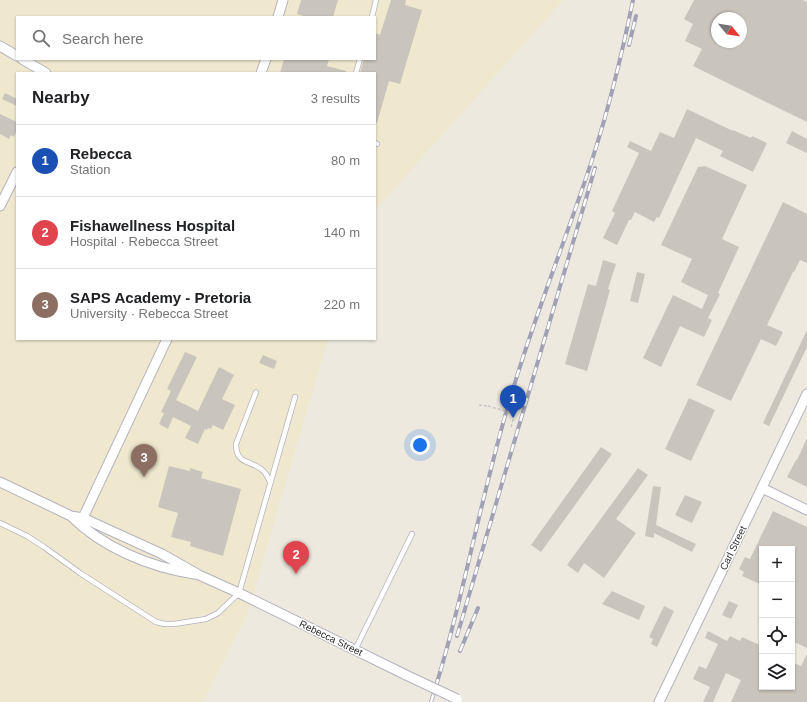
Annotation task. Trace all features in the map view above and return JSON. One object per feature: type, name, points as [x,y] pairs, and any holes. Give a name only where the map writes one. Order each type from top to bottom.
[{"type":"street","points":[[278,16],[283,0]]},
{"type":"street","points":[[0,46],[16,55]]},
{"type":"street","points":[[24,60],[44,72]]},
{"type":"street","points":[[261,72],[266,60]]},
{"type":"street","points":[[0,206],[16,174]]},
{"type":"street","points":[[81,521],[167,340]]},
{"type":"street","name":"Carl Street","points":[[659,702],[807,394]]},
{"type":"street","name":"Rebecca Street","points":[[0,482],[81,521],[162,554],[199,575],[460,701]]},
{"type":"street","points":[[762,488],[807,510]]},
{"type":"street","name":"Rebecca Street","points":[[81,521],[110,545],[138,558],[171,570],[199,575]]},
{"type":"lane","points":[[372,16],[376,0]]},
{"type":"lane","points":[[356,72],[360,60]]},
{"type":"lane","points":[[256,392],[236,444],[236,448],[241,459],[260,468],[268,476],[270,482]]},
{"type":"lane","points":[[0,523],[27,536],[156,622],[165,624],[206,619],[218,613],[239,593],[295,397]]},
{"type":"lane","points":[[355,650],[412,534]]},
{"type":"path","points":[[511,427],[516,414],[518,402]]},
{"type":"path","points":[[479,405],[516,414]]},
{"type":"shaded area","points":[[0,0],[563,0],[376,209],[376,72],[16,72],[16,340],[328,340],[247,615],[203,702],[0,702]]},
{"type":"building","points":[[301,0],[338,0],[333,16],[304,16],[297,14]]},
{"type":"building","points":[[391,0],[406,0],[405,5],[422,10],[400,84],[389,81],[376,123],[376,72],[360,72],[364,60],[376,60],[376,33],[380,35]]},
{"type":"building","points":[[694,0],[803,0],[807,2],[807,122],[693,66],[702,49],[685,41],[693,24],[684,19]]},
{"type":"building","points":[[284,60],[329,60],[327,66],[346,71],[346,72],[280,72]]},
{"type":"building","points":[[5,93],[16,98],[16,106],[2,99]]},
{"type":"building","points":[[687,109],[733,131],[751,138],[752,136],[767,143],[753,172],[720,156],[723,151],[696,138],[659,218],[657,217],[654,222],[635,212],[631,220],[629,220],[617,245],[603,238],[615,213],[612,211],[639,153],[627,147],[630,141],[651,151],[660,132],[674,138]]},
{"type":"building","points":[[0,114],[16,122],[16,132],[14,137],[11,135],[9,139],[0,134]]},
{"type":"building","points":[[792,131],[807,139],[807,153],[786,143]]},
{"type":"building","points":[[705,166],[747,185],[722,239],[739,247],[718,293],[720,294],[708,318],[712,320],[704,337],[680,326],[661,367],[643,358],[673,295],[702,309],[708,295],[681,282],[692,259],[661,245],[698,167]]},
{"type":"building","points":[[783,202],[807,214],[807,263],[800,260],[767,325],[783,332],[776,346],[761,339],[731,401],[696,385]]},
{"type":"building","points":[[603,260],[616,264],[587,371],[565,364],[588,284],[596,286]]},
{"type":"building","points":[[637,272],[645,274],[638,303],[630,301]]},
{"type":"building","points":[[807,330],[807,347],[769,426],[763,423]]},
{"type":"building","points":[[185,352],[197,357],[176,400],[198,411],[219,367],[234,375],[222,399],[235,405],[223,430],[213,425],[211,429],[205,429],[198,444],[185,438],[191,426],[173,417],[168,429],[159,424],[164,413],[161,412],[171,391],[167,389]]},
{"type":"building","points":[[263,355],[277,361],[274,369],[259,363]]},
{"type":"building","points":[[689,398],[715,410],[691,461],[665,449]]},
{"type":"building","points":[[807,438],[807,487],[787,477]]},
{"type":"building","points":[[601,447],[612,454],[541,552],[531,545]]},
{"type":"building","points":[[169,466],[190,471],[190,468],[203,472],[201,478],[241,489],[223,556],[190,546],[191,542],[171,537],[178,513],[158,507]]},
{"type":"building","points":[[638,468],[648,475],[616,519],[636,533],[604,578],[584,563],[578,573],[567,565]]},
{"type":"building","points":[[653,486],[661,487],[656,525],[696,544],[692,552],[654,533],[654,538],[645,536]]},
{"type":"building","points":[[685,495],[702,502],[692,523],[675,515]]},
{"type":"building","points":[[773,511],[807,527],[807,648],[795,642],[795,546],[759,546],[759,584],[742,576],[744,572],[739,569],[745,557],[750,559]]},
{"type":"building","points":[[612,591],[645,606],[639,620],[602,604]]},
{"type":"building","points":[[729,601],[738,605],[731,619],[722,615]]},
{"type":"building","points":[[664,606],[674,611],[657,647],[651,644],[653,639],[649,637]]},
{"type":"building","points":[[708,631],[727,641],[730,636],[740,641],[742,637],[759,645],[759,690],[795,690],[795,663],[801,666],[807,654],[807,702],[731,702],[741,680],[726,673],[713,702],[703,702],[710,687],[693,679],[699,666],[706,669],[718,644],[705,638]]},
{"type":"railway","points":[[431,702],[443,663],[491,467],[513,389],[604,121],[615,81],[633,0]]},
{"type":"railway","points":[[629,45],[636,16]]},
{"type":"railway","points":[[457,636],[595,168]]},
{"type":"railway","points":[[460,651],[478,608]]},
{"type":"place","name":"Rebecca","points":[[513,418]]},
{"type":"place","name":"SAPS Academy - Pretoria","points":[[144,477]]},
{"type":"place","name":"Fishawellness Hospital","points":[[296,574]]}]
